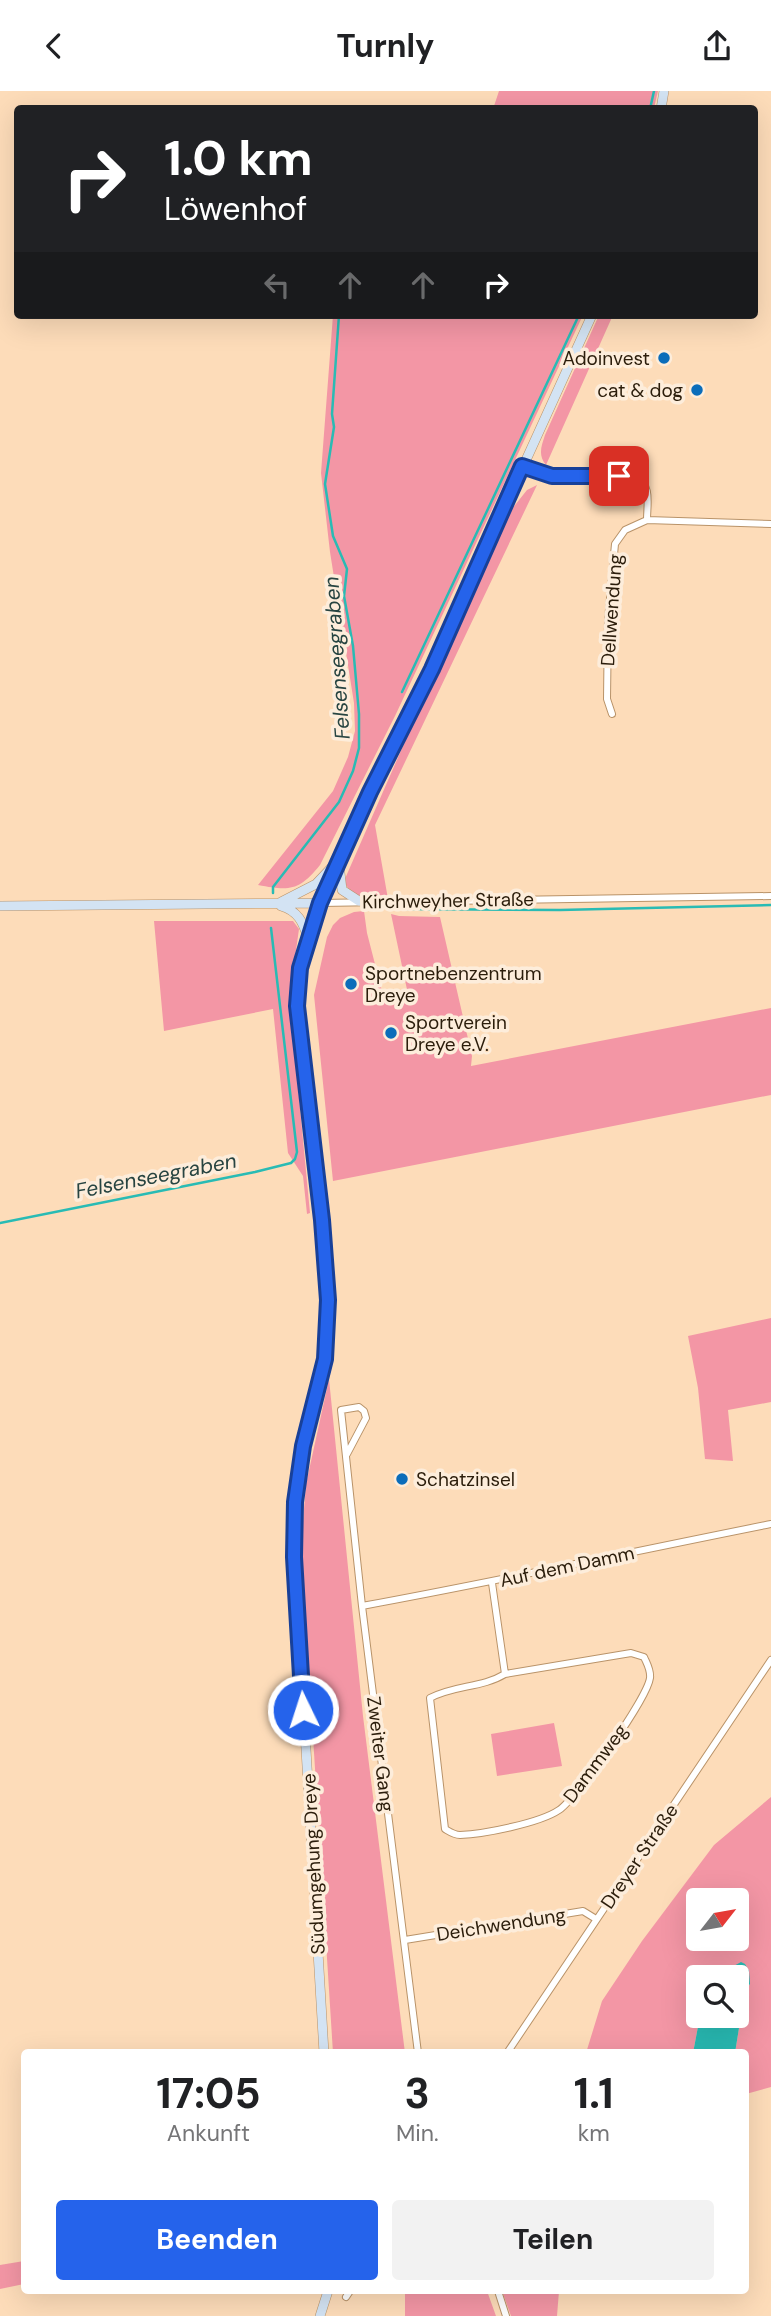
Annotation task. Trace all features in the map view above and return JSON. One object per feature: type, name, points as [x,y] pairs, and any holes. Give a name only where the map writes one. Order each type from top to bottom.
[{"type":"main road","name":"Südumgehung Dreye","points":[[324,2049],[293,1529],[298,1474],[325,1359],[328,1323],[325,1254],[297,1006],[300,968],[320,903],[370,792],[432,669],[590,319]]},
{"type":"main road","points":[[341,858],[342,890],[359,901]]},
{"type":"main road","points":[[276,904],[316,884],[341,858]]},
{"type":"main road","name":"Kirchweyher Straße","points":[[0,906],[320,903]]},
{"type":"main road","points":[[276,904],[290,909],[300,917],[307,939]]},
{"type":"main road","points":[[320,2316],[327,2294]]},
{"type":"street","points":[[522,466],[552,476],[636,477],[644,481],[647,488],[648,520],[771,524]]},
{"type":"street","name":"Dellwendung","points":[[612,714],[607,699],[608,620],[615,544],[625,530],[648,520]]},
{"type":"street","name":"Kirchweyher Straße","points":[[320,903],[771,896]]},
{"type":"street","name":"Zweiter Gang","points":[[347,1454],[366,1418],[359,1407],[341,1410],[362,1606],[418,2049]]},
{"type":"street","name":"Auf dem Damm","points":[[362,1606],[492,1583],[576,1563],[771,1524]]},
{"type":"street","points":[[492,1583],[505,1674]]},
{"type":"street","name":"Dammweg","points":[[631,1653],[644,1657],[650,1679],[639,1703],[601,1761],[560,1810],[523,1825],[457,1835],[445,1829],[430,1698],[440,1692],[493,1682],[505,1674],[631,1653]]},
{"type":"street","name":"Dreyer Straße","points":[[510,2049],[771,1660]]},
{"type":"street","name":"Deichwendung","points":[[405,1940],[583,1911],[596,1919]]},
{"type":"street","points":[[499,2294],[506,2316]]},
{"type":"shaded area","points":[[499,91],[658,91],[655,105],[494,105]]},
{"type":"shaded area","points":[[333,319],[581,319],[395,716],[320,865],[300,884],[278,888],[258,885],[333,791],[348,757],[355,731],[354,703],[330,552],[321,473]]},
{"type":"shaded area","points":[[597,319],[611,319],[546,465],[541,454],[545,435]]},
{"type":"shaded area","points":[[537,485],[375,825],[388,899],[356,894],[344,881],[500,524],[527,490]]},
{"type":"shaded area","points":[[364,911],[385,1003],[409,999],[391,914],[440,917],[472,1056],[471,1066],[771,1008],[771,1095],[333,1181],[314,995],[327,937],[333,925],[340,918]]},
{"type":"shaded area","points":[[154,921],[293,921],[299,929],[290,993],[310,1213],[307,1214],[303,1176],[288,1153],[273,1009],[164,1031]]},
{"type":"shaded area","points":[[771,1318],[771,1402],[728,1410],[733,1461],[705,1459],[698,1388],[688,1336]]},
{"type":"shaded area","points":[[329,1379],[363,1716],[405,2049],[333,2049],[301,1547],[306,1484]]},
{"type":"shaded area","points":[[554,1723],[562,1766],[497,1776],[491,1734]]},
{"type":"shaded area","points":[[771,1797],[771,2087],[749,2093],[749,2049],[736,2049],[739,2028],[749,2028],[749,1965],[686,1965],[686,2028],[698,2028],[694,2049],[587,2049],[602,2001],[642,1941],[714,1845]]},
{"type":"shaded area","points":[[21,2262],[21,2285],[0,2289],[0,2265]]},
{"type":"shaded area","points":[[405,2294],[488,2294],[496,2316],[405,2316]]},
{"type":"shaded area","points":[[503,2294],[559,2294],[557,2316],[511,2316]]},
{"type":"water","points":[[698,2028],[739,2028],[736,2049],[694,2049]]},
{"type":"waterway","points":[[651,105],[654,91]]},
{"type":"waterway","name":"Felsenseegraben","points":[[273,893],[273,887],[339,802],[353,771],[359,748],[353,646],[344,596],[347,569],[333,536],[325,484],[334,427],[332,414],[339,319]]},
{"type":"waterway","points":[[402,692],[577,319]]},
{"type":"waterway","points":[[404,909],[560,910],[771,905]]},
{"type":"waterway","name":"Felsenseegraben","points":[[0,1223],[255,1172],[291,1163],[295,1159],[297,1152],[271,928]]},
{"type":"place","name":"Adoinvest","points":[[664,358]]},
{"type":"place","name":"cat & dog","points":[[697,390]]},
{"type":"place","name":"Sportnebenzentrum Dreye","points":[[351,984]]},
{"type":"place","name":"Sportverein Dreye e.V.","points":[[391,1033]]},
{"type":"place","name":"Schatzinsel","points":[[402,1479]]},
{"type":"route","points":[[303,1710],[293,1529],[298,1474],[325,1359],[328,1323],[326,1257],[297,1006],[300,968],[307,939],[320,903],[370,792],[432,669],[522,466],[552,476],[619,476]]}]
